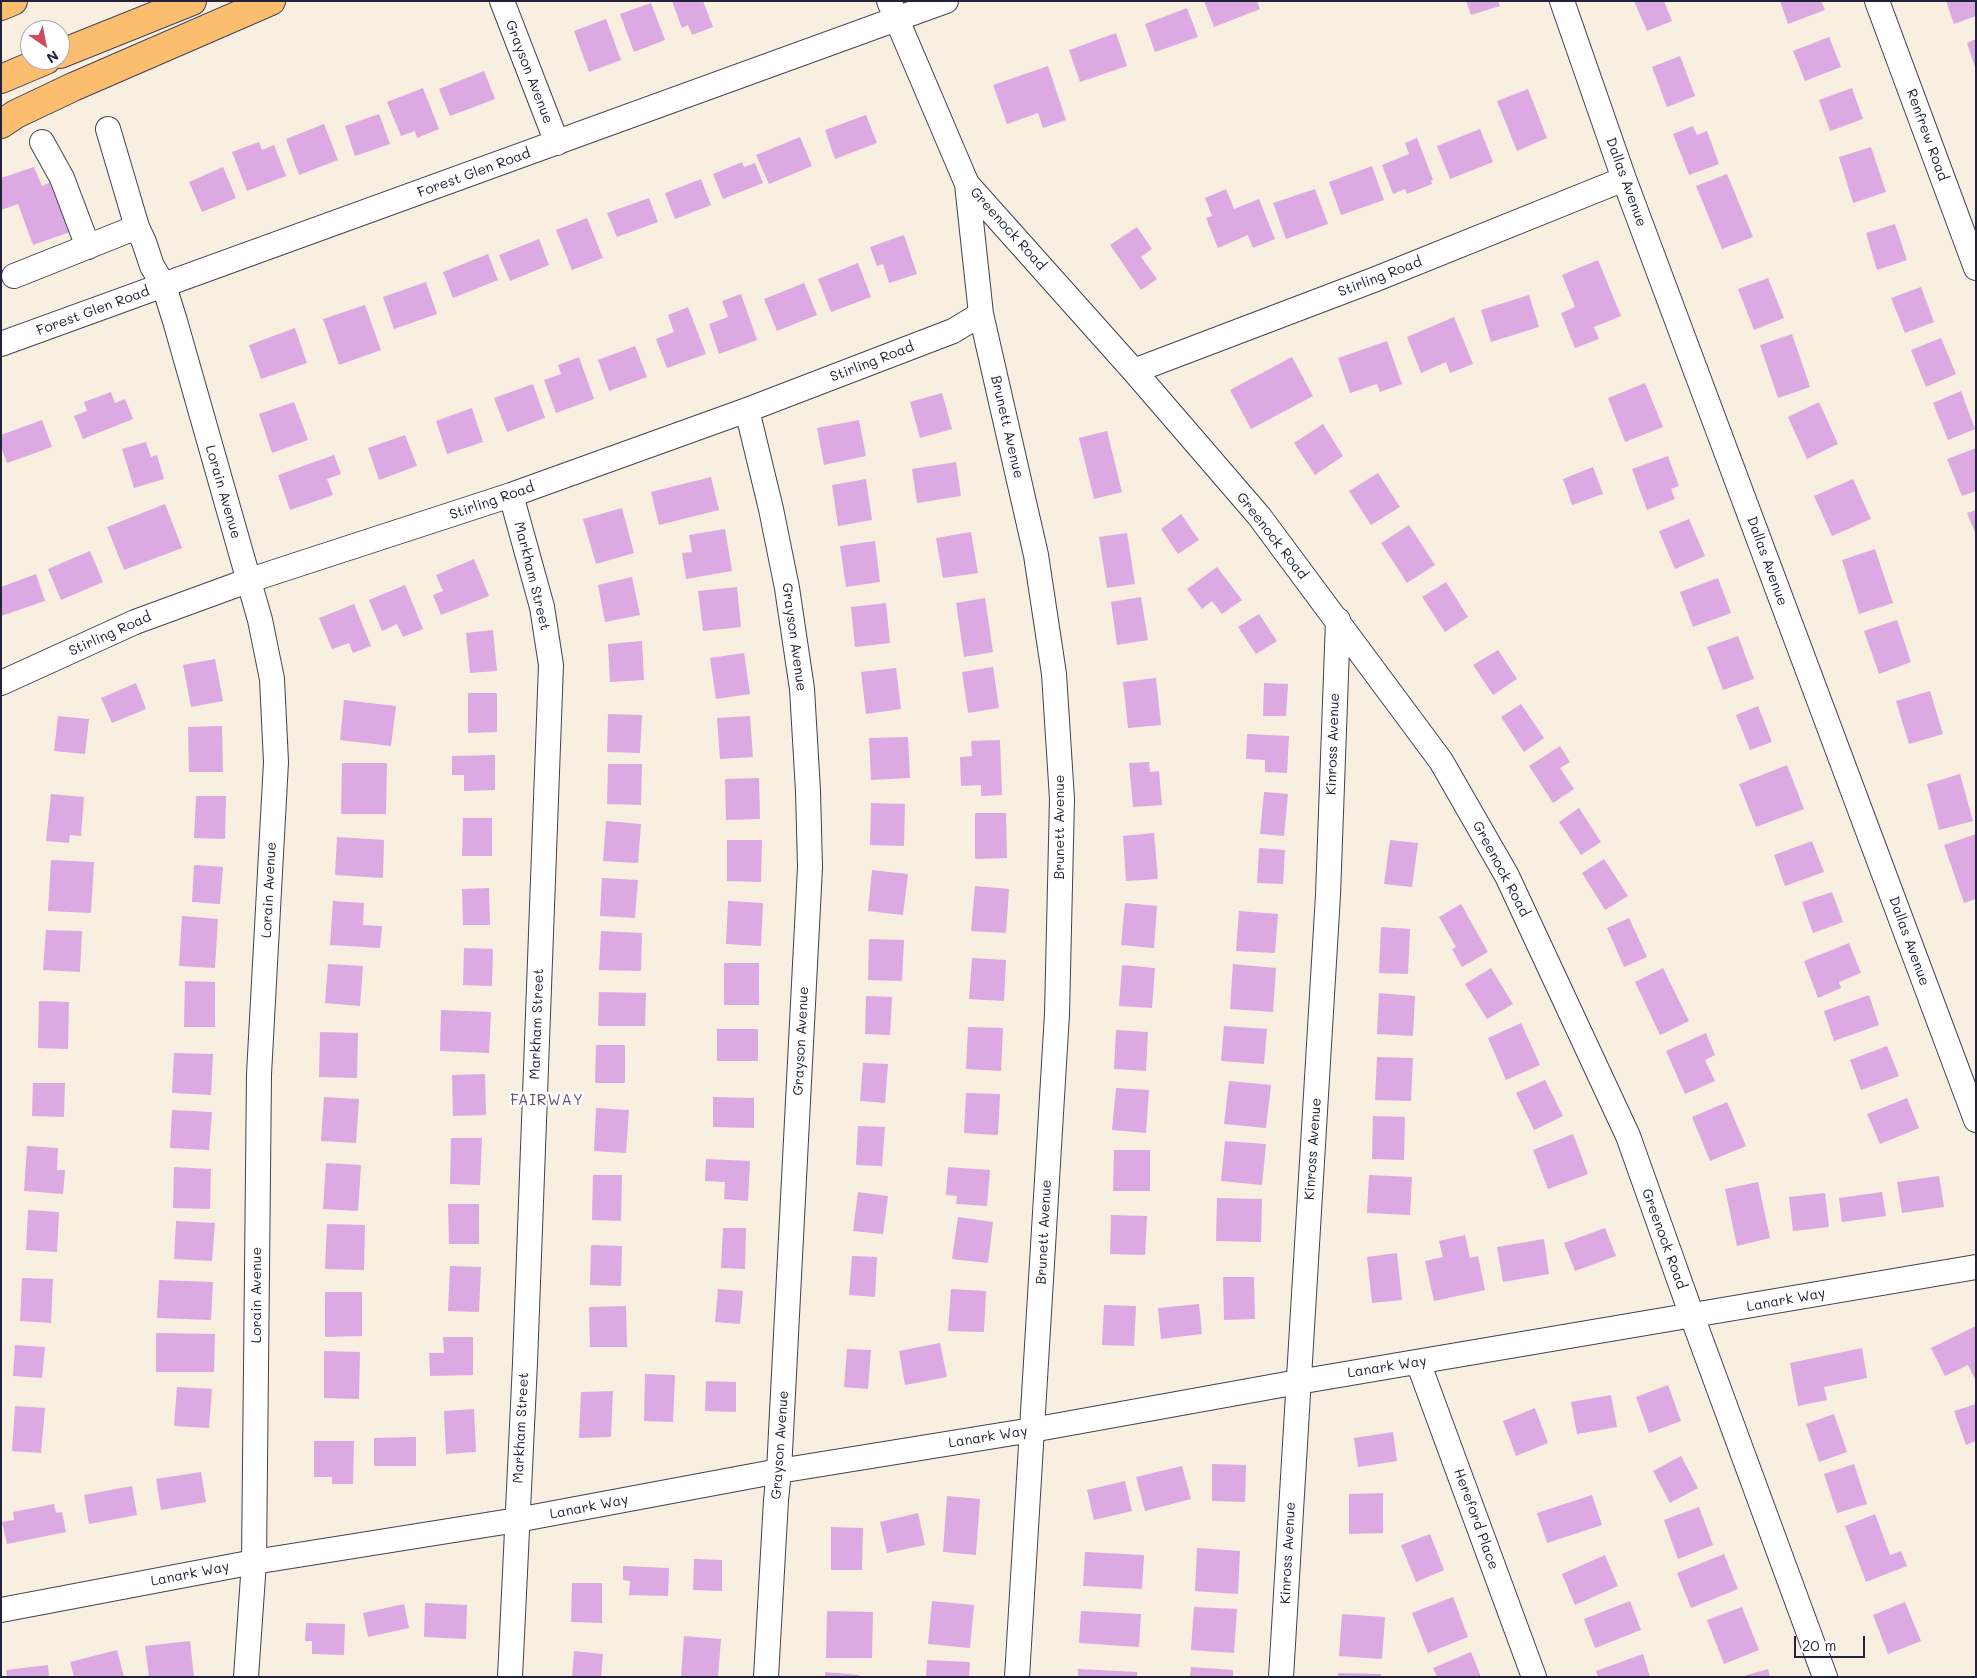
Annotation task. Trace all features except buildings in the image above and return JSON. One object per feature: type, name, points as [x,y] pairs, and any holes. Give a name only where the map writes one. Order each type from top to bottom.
[{"type":"highway","points":[[1,6],[13,1]]},
{"type":"highway","points":[[70,50],[192,1]]},
{"type":"highway","points":[[1,124],[16,114],[73,87],[271,1]]},
{"type":"highway","points":[[1,79],[22,70]]},
{"type":"street","name":"Grayson Avenue","points":[[502,1],[557,143]]},
{"type":"street","name":"Forest Glen Road","points":[[1,344],[557,143],[893,11],[946,1]]},
{"type":"street","name":"Dallas Avenue","points":[[1562,1],[1624,179],[1976,1120]]},
{"type":"street","name":"Renfrew Road","points":[[1877,1],[1976,268]]},
{"type":"street","name":"Brunett Avenue","points":[[893,11],[967,184],[981,314],[1036,555],[1054,674],[1062,799],[1057,1014],[1017,1677]]},
{"type":"street","name":"Lorain Avenue","points":[[108,129],[137,227],[152,266],[164,286],[260,620],[272,679],[276,762],[259,1074],[254,1562],[246,1677]]},
{"type":"street","points":[[42,142],[62,178],[88,247]]},
{"type":"street","name":"Stirling Road","points":[[1134,371],[1376,279],[1624,179]]},
{"type":"street","name":"Greenock Road","points":[[967,184],[1134,371],[1259,516],[1338,620],[1441,762],[1507,876],[1628,1136],[1825,1677]]},
{"type":"street","points":[[14,276],[137,227]]},
{"type":"street","name":"Stirling Road","points":[[2,687],[135,622],[248,581],[511,495],[747,410],[953,331],[981,314]]},
{"type":"street","name":"Grayson Avenue","points":[[747,410],[771,509],[788,597],[802,689],[810,867],[779,1471],[766,1677]]},
{"type":"street","name":"Markham Street","points":[[510,1677],[551,665],[542,608],[511,495]]},
{"type":"street","name":"Kinross Avenue","points":[[1281,1677],[1328,894],[1338,620]]},
{"type":"street","name":"Lanark Way","points":[[1,1610],[254,1562],[517,1520],[779,1471],[1032,1430],[1298,1382],[1976,1267]]},
{"type":"street","name":"Hereford Place","points":[[1418,1362],[1534,1677]]},
{"type":"district","name":"FAIRWAY","points":[[547,1100]]}]
